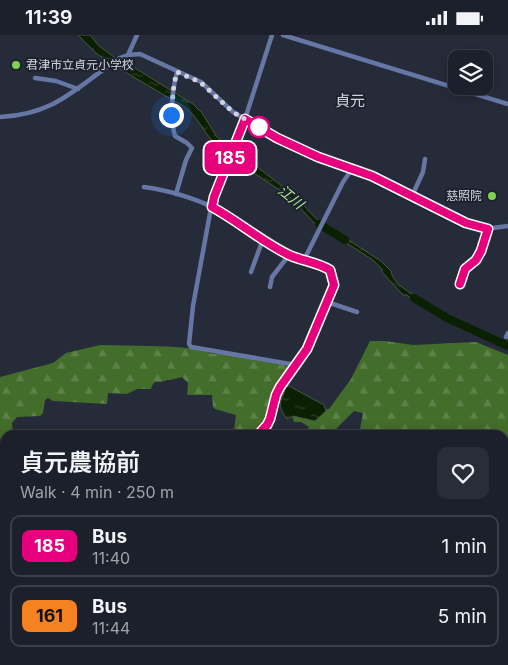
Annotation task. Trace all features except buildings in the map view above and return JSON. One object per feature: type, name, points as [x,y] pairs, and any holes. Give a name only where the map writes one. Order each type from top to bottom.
[{"type":"street","points":[[128,55],[137,35]]},
{"type":"street","points":[[272,35],[245,119],[214,197],[193,306],[189,344],[192,347],[296,365]]},
{"type":"street","points":[[283,35],[508,104]]},
{"type":"street","points":[[0,117],[37,111],[59,102],[120,58],[140,54],[200,82],[233,112],[293,146],[372,176],[466,223],[488,229],[508,226]]},
{"type":"street","points":[[176,194],[192,147],[175,136],[171,115],[177,72]]},
{"type":"street","points":[[35,78],[56,81],[78,89]]},
{"type":"street","points":[[412,196],[423,172],[425,159]]},
{"type":"street","points":[[304,260],[352,169]]},
{"type":"street","points":[[144,187],[176,194],[212,207],[289,255],[330,270],[334,285],[327,302],[307,349],[276,395],[267,425],[262,430]]},
{"type":"street","points":[[460,284],[465,269],[476,260],[481,251],[488,229]]},
{"type":"street","points":[[251,272],[263,239]]},
{"type":"street","points":[[270,287],[272,277],[289,255]]},
{"type":"street","points":[[327,302],[357,312]]},
{"type":"green space","points":[[370,341],[413,345],[476,342],[508,355],[508,430],[360,430],[363,413],[354,411],[335,430],[307,430],[309,427],[301,422],[294,422],[292,415],[329,409],[351,379]]},
{"type":"green space","points":[[100,345],[160,346],[222,353],[291,368],[287,382],[275,405],[268,430],[234,430],[236,415],[215,409],[213,407],[212,395],[187,395],[188,383],[182,377],[155,382],[151,389],[137,389],[127,394],[108,393],[107,404],[53,401],[48,398],[45,400],[43,413],[40,416],[17,417],[12,423],[13,430],[0,430],[0,377],[53,363],[66,353]]},
{"type":"water","points":[[78,35],[90,35],[99,46],[114,57],[108,62]]},
{"type":"water","points":[[122,60],[172,91],[171,99],[114,65]]},
{"type":"water","points":[[175,93],[193,104],[202,113],[217,137],[230,147],[228,154],[212,141],[190,112],[174,101]]},
{"type":"water","points":[[235,150],[300,200],[312,215],[321,222],[318,227],[289,196],[246,168],[243,163],[232,158]]},
{"type":"water","points":[[339,234],[381,261],[391,271],[395,280],[421,300],[422,304],[403,295],[373,260],[337,237]]},
{"type":"water","points":[[289,386],[324,405],[326,411],[315,421],[293,416],[287,419],[280,403],[286,387]]},
{"type":"waterway","name":"江川","points":[[319,224],[345,240]]},
{"type":"waterway","name":"江川","points":[[414,298],[447,318],[508,346]]},
{"type":"bus line","name":"185","points":[[262,430],[270,419],[280,387],[307,349],[334,285],[334,280],[330,270],[288,254],[212,207],[214,197],[245,119],[277,138],[318,157],[372,176],[466,223],[488,229],[481,251],[476,260],[465,269],[460,284]]},
{"type":"place","name":"君津市立貞元小学校","points":[[16,65]]},
{"type":"place","name":"慈照院","points":[[492,196]]},
{"type":"district","name":"貞元","points":[[350,101]]},
{"type":"route","points":[[171,115],[177,72],[200,82],[233,112],[263,130],[259,127]]}]
